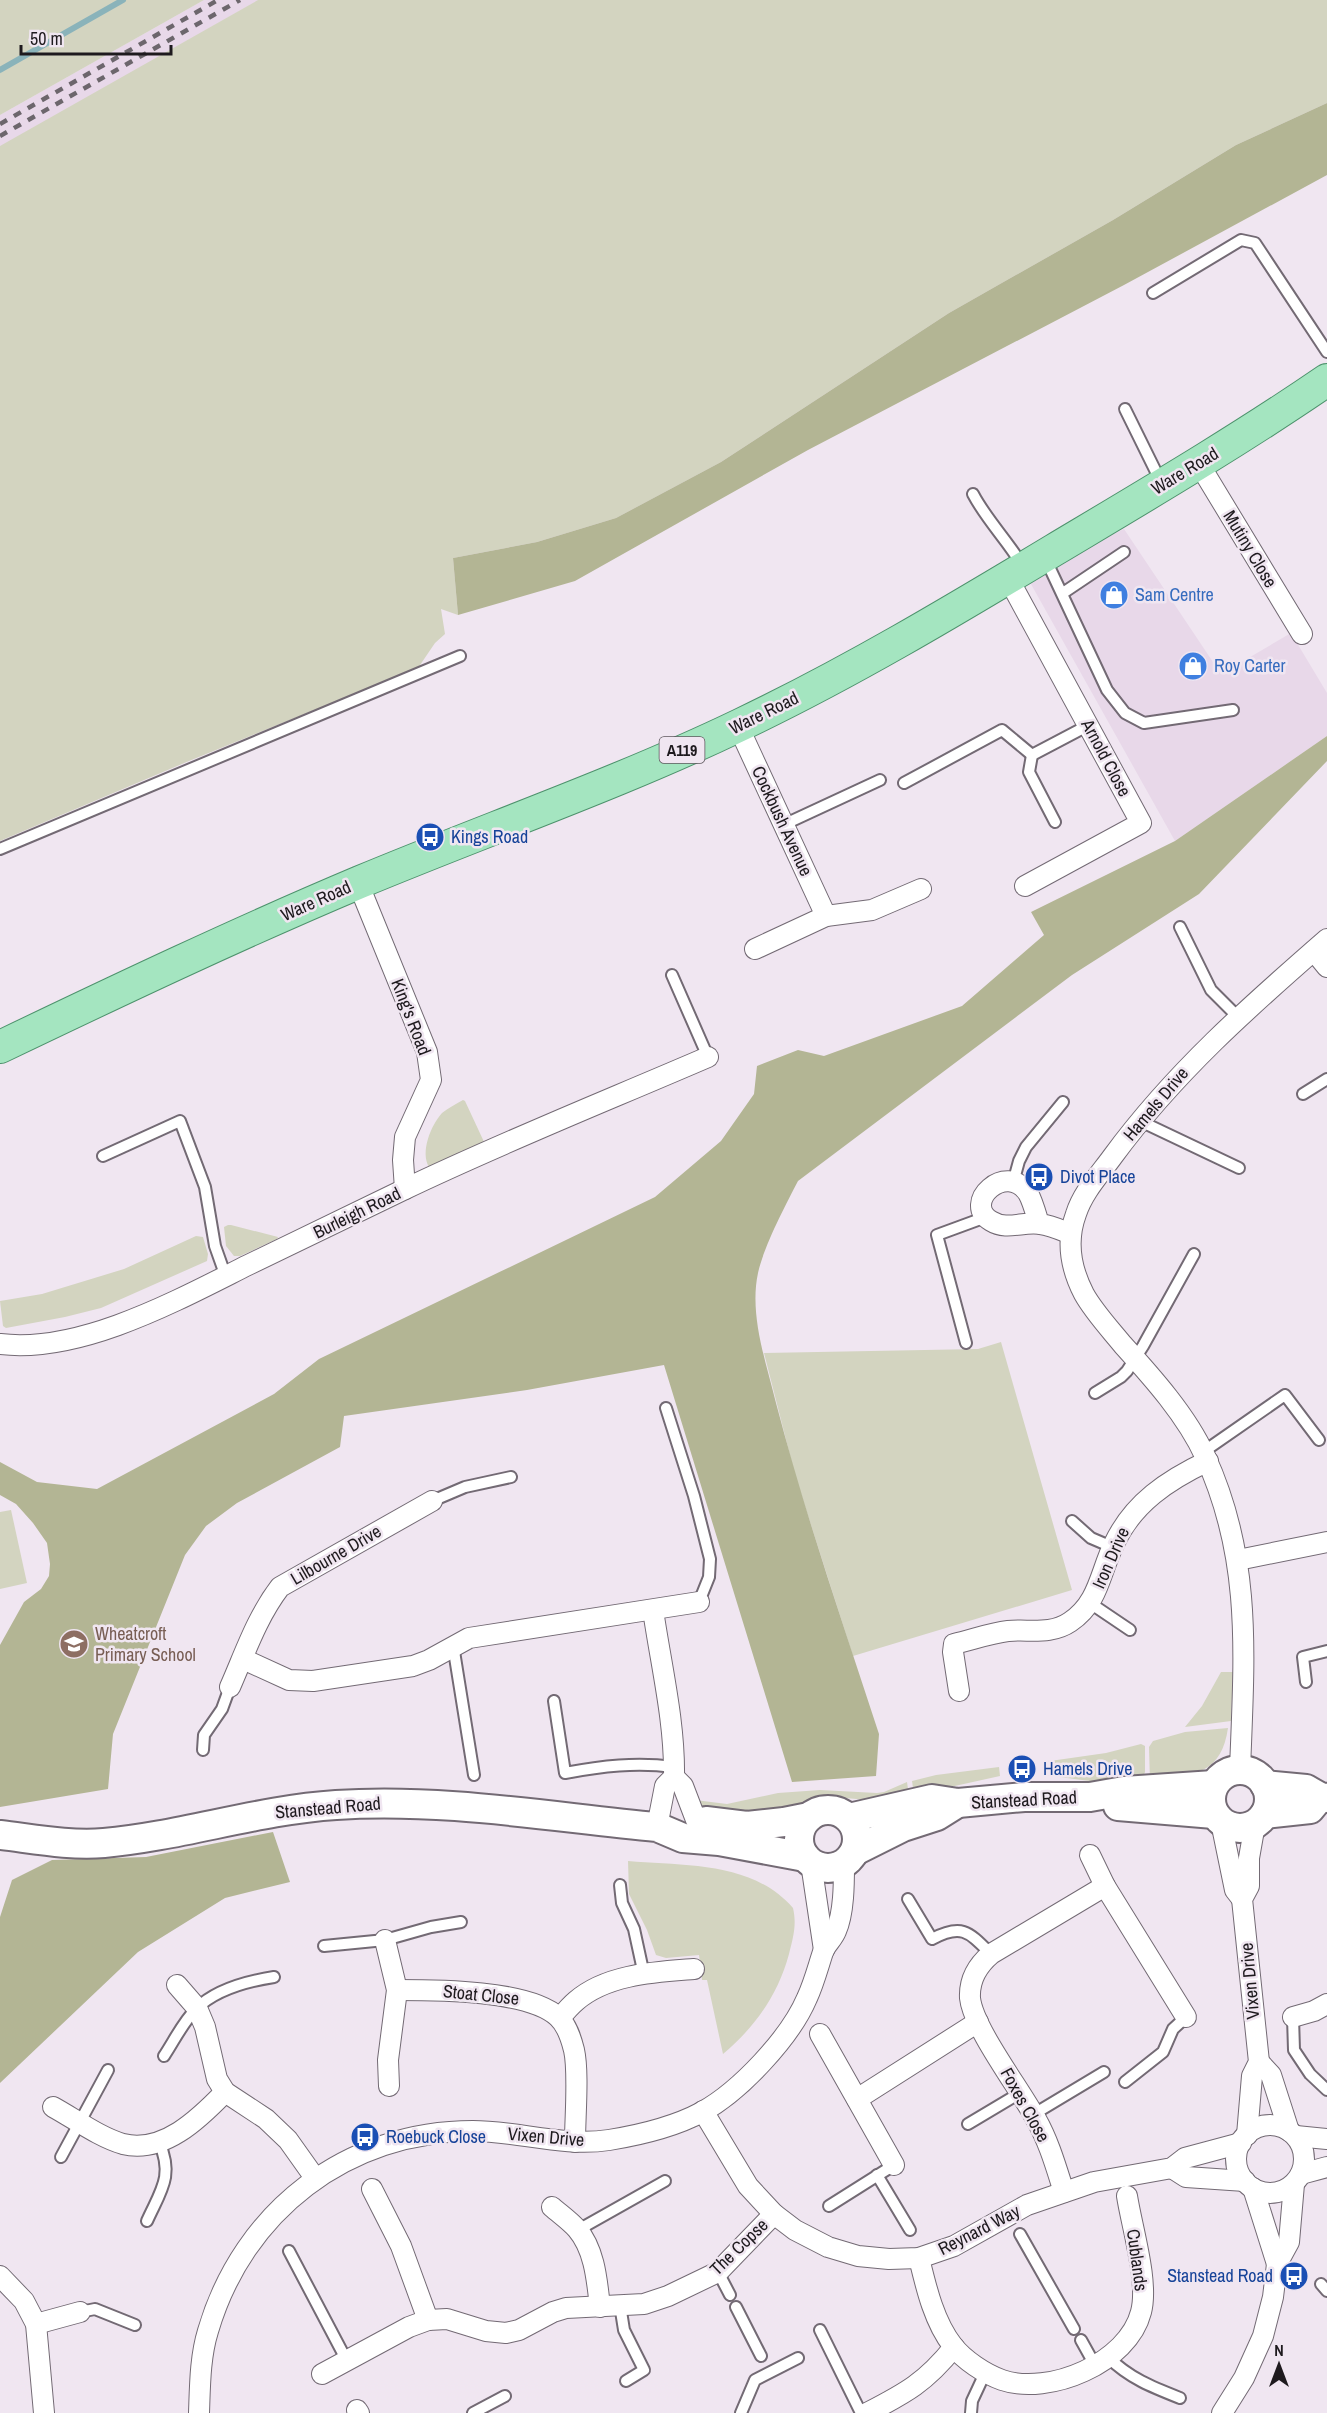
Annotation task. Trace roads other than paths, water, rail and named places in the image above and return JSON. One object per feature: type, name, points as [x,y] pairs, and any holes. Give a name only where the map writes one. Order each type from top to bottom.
[{"type":"main road","name":"Ware Road","points":[[0,1047],[358,883],[738,726],[878,654],[1199,464],[1327,380]]},
{"type":"main road","points":[[1260,1819],[1269,1797],[1265,1785],[1258,1777],[1240,1770],[1229,1772],[1214,1785],[1211,1804],[1218,1818],[1230,1827],[1240,1828],[1260,1819],[1311,1809],[1324,1797],[1306,1789],[1265,1785]]},
{"type":"main road","name":"Stanstead Road","points":[[849,1818],[932,1799],[958,1803],[1024,1797],[1090,1797],[1124,1791],[1214,1785]]},
{"type":"main road","name":"Stanstead Road","points":[[1090,1797],[1115,1806],[1218,1818]]},
{"type":"main road","name":"Stanstead Road","points":[[0,1835],[48,1841],[101,1843],[141,1839],[275,1812],[387,1802],[438,1804],[657,1827],[683,1838],[719,1841],[808,1860]]},
{"type":"main road","name":"Stanstead Road","points":[[850,1857],[903,1827],[937,1816],[958,1803]]},
{"type":"main road","points":[[825,1810],[842,1813],[849,1818],[857,1833],[850,1857],[827,1868],[808,1860],[799,1840],[800,1832],[809,1817],[825,1810]]},
{"type":"main road","name":"Stanstead Road","points":[[657,1827],[684,1819],[747,1826],[809,1817]]},
{"type":"street","name":"Mutiny Close","points":[[1199,464],[1302,634]]},
{"type":"street","name":"Arnold Close","points":[[1025,567],[1089,726],[1141,823],[1025,886]]},
{"type":"street","name":"Cockbush Avenue","points":[[738,726],[826,916]]},
{"type":"street","name":"King's Road","points":[[358,883],[427,1052],[430,1080],[405,1137],[403,1160],[405,1189]]},
{"type":"street","points":[[755,949],[826,916],[872,910],[921,889]]},
{"type":"street","points":[[1320,945],[1327,967]]},
{"type":"street","name":"Hamels Drive","points":[[1240,1770],[1245,1637],[1238,1560],[1229,1518],[1205,1456],[1178,1412],[1084,1295],[1074,1269],[1071,1233],[1076,1213],[1086,1193],[1140,1121],[1185,1069],[1320,945]]},
{"type":"street","name":"Burleigh Road","points":[[0,1344],[20,1347],[58,1341],[93,1332],[167,1304],[405,1189],[708,1057]]},
{"type":"street","points":[[1039,1224],[1028,1194],[1013,1183],[996,1183],[986,1190],[982,1198],[982,1208],[986,1217],[1001,1225],[1039,1224],[1071,1233]]},
{"type":"street","name":"Iron Drive","points":[[959,1690],[953,1653],[954,1644],[1007,1631],[1043,1631],[1070,1623],[1090,1603],[1101,1581],[1112,1547],[1125,1524],[1142,1502],[1205,1456]]},
{"type":"street","name":"Lilbourne Drive","points":[[230,1687],[269,1601],[280,1587],[432,1501]]},
{"type":"street","points":[[1238,1560],[1327,1542]]},
{"type":"street","points":[[243,1659],[289,1680],[301,1682],[413,1666],[469,1638],[699,1602]]},
{"type":"street","points":[[653,1610],[674,1772],[683,1786],[696,1820]]},
{"type":"street","points":[[657,1827],[665,1786],[674,1772]]},
{"type":"street","name":"Vixen Drive","points":[[1218,1818],[1235,1890],[1242,1899],[1259,2062],[1252,2076],[1244,2139]]},
{"type":"street","name":"Vixen Drive","points":[[1242,1899],[1249,1886],[1250,1858],[1260,1819]]},
{"type":"street","points":[[1090,1855],[1105,1886],[1186,2017]]},
{"type":"street","name":"Vixen Drive","points":[[199,2413],[200,2371],[207,2333],[219,2296],[239,2260],[260,2230],[285,2203],[315,2178],[363,2152],[416,2136],[473,2131],[575,2142],[606,2140],[642,2134],[703,2111],[742,2082],[771,2054],[807,2000],[824,1950],[837,1930],[850,1857]]},
{"type":"street","name":"Vixen Drive","points":[[808,1860],[824,1950]]},
{"type":"street","name":"Foxes Close","points":[[1064,2192],[1052,2156],[1034,2115],[978,2022],[970,1998],[972,1980],[978,1965],[991,1954],[1105,1886]]},
{"type":"street","points":[[385,1940],[397,1990],[388,2060],[389,2086]]},
{"type":"street","points":[[575,2142],[574,2051],[568,2030],[560,2018],[577,2000],[599,1987],[644,1975],[694,1969]]},
{"type":"street","points":[[177,1985],[197,2008],[205,2027],[217,2079],[225,2092],[266,2119],[288,2140],[315,2178]]},
{"type":"street","name":"Stoat Close","points":[[397,1990],[460,1992],[528,2000],[545,2007],[560,2018]]},
{"type":"street","points":[[1293,2017],[1314,2011],[1327,2004]]},
{"type":"street","points":[[857,2099],[978,2022]]},
{"type":"street","points":[[820,2034],[857,2099],[885,2170]]},
{"type":"street","name":"Vixen Drive","points":[[1259,2062],[1271,2075],[1292,2134]]},
{"type":"street","points":[[54,2107],[121,2144],[140,2146],[159,2142],[204,2114],[225,2092]]},
{"type":"street","name":"Reynard Way","points":[[703,2111],[748,2186],[774,2214],[795,2230],[828,2247],[858,2256],[889,2259],[919,2258],[954,2246],[1027,2205],[1121,2175],[1172,2168],[1185,2158],[1244,2139]]},
{"type":"street","points":[[1277,2264],[1249,2185],[1236,2163],[1244,2139],[1264,2126],[1281,2127],[1292,2134],[1327,2139]]},
{"type":"street","points":[[1222,2413],[1244,2378],[1263,2336],[1273,2297],[1277,2264],[1288,2242],[1297,2179],[1304,2163],[1303,2152],[1292,2134]]},
{"type":"street","points":[[1249,2185],[1273,2193],[1284,2190],[1297,2179],[1327,2167]]},
{"type":"street","name":"Reynard Way","points":[[1172,2168],[1186,2177],[1249,2185]]},
{"type":"street","points":[[322,2374],[428,2320],[401,2246],[372,2189]]},
{"type":"street","name":"Cublands","points":[[919,2258],[926,2287],[938,2320],[954,2347],[972,2363],[1002,2380],[1020,2383],[1066,2378],[1102,2362],[1134,2329],[1141,2312],[1144,2288],[1127,2196]]},
{"type":"street","points":[[552,2207],[578,2230],[592,2258],[600,2307]]},
{"type":"street","name":"The Copse","points":[[428,2320],[447,2319],[486,2331],[506,2333],[519,2330],[553,2312],[566,2308],[644,2304],[696,2285],[718,2272],[774,2214]]},
{"type":"street","points":[[0,2276],[24,2301],[36,2324],[44,2413]]},
{"type":"street","points":[[36,2324],[80,2312]]},
{"type":"street","points":[[867,2413],[912,2389],[927,2377],[954,2347]]},
{"type":"lane","points":[[1153,293],[1241,240],[1255,243],[1327,352]]},
{"type":"lane","points":[[1125,409],[1163,485]]},
{"type":"lane","points":[[973,494],[980,508],[1025,567],[1063,593],[1107,690],[1125,714],[1144,723],[1233,710]]},
{"type":"lane","points":[[1063,593],[1124,552]]},
{"type":"lane","points":[[0,849],[460,656]]},
{"type":"lane","points":[[1032,755],[1089,726]]},
{"type":"lane","points":[[904,783],[1002,730],[1032,755]]},
{"type":"lane","points":[[1032,755],[1029,772],[1055,822]]},
{"type":"lane","points":[[783,825],[880,780]]},
{"type":"lane","points":[[1180,927],[1211,990],[1239,1018]]},
{"type":"lane","points":[[672,975],[708,1057]]},
{"type":"lane","points":[[1303,1094],[1327,1078]]},
{"type":"lane","points":[[1013,1183],[1019,1161],[1026,1148],[1063,1102]]},
{"type":"lane","points":[[103,1156],[180,1121],[205,1187],[215,1245],[226,1276]]},
{"type":"lane","points":[[1140,1121],[1239,1168]]},
{"type":"lane","points":[[966,1343],[937,1234],[986,1217]]},
{"type":"lane","points":[[1095,1393],[1121,1377],[1135,1358],[1194,1254]]},
{"type":"lane","points":[[1205,1456],[1285,1395],[1319,1440]]},
{"type":"lane","points":[[666,1408],[694,1496],[710,1559],[709,1577],[699,1602]]},
{"type":"lane","points":[[432,1501],[465,1487],[511,1477]]},
{"type":"lane","points":[[1072,1521],[1091,1538],[1112,1547]]},
{"type":"lane","points":[[1090,1603],[1130,1630]]},
{"type":"lane","points":[[453,1645],[474,1774]]},
{"type":"lane","points":[[1306,1682],[1304,1657],[1327,1651]]},
{"type":"lane","points":[[203,1750],[204,1735],[222,1709],[230,1687]]},
{"type":"lane","points":[[554,1701],[565,1773],[596,1767],[643,1763],[674,1772]]},
{"type":"lane","points":[[620,1885],[622,1903],[634,1929],[644,1975]]},
{"type":"lane","points":[[908,1899],[932,1939],[944,1932],[958,1929],[971,1934],[991,1954]]},
{"type":"lane","points":[[324,1946],[385,1940],[431,1927],[461,1922]]},
{"type":"lane","points":[[164,2056],[197,2008],[224,1991],[274,1977]]},
{"type":"lane","points":[[1125,2082],[1163,2052],[1173,2029],[1186,2017]]},
{"type":"lane","points":[[1293,2017],[1294,2050],[1310,2074],[1327,2090]]},
{"type":"lane","points":[[61,2157],[108,2070]]},
{"type":"lane","points":[[1034,2115],[1104,2072]]},
{"type":"lane","points":[[968,2124],[1020,2093]]},
{"type":"lane","points":[[147,2221],[167,2177],[166,2158],[159,2142]]},
{"type":"lane","points":[[829,2206],[885,2170],[910,2230]]},
{"type":"lane","points":[[578,2230],[665,2181]]},
{"type":"lane","points":[[1020,2234],[1074,2329]]},
{"type":"lane","points":[[289,2251],[347,2361]]},
{"type":"lane","points":[[718,2272],[730,2295]]},
{"type":"lane","points":[[620,2305],[624,2330],[644,2370],[626,2381]]},
{"type":"lane","points":[[736,2307],[761,2356]]},
{"type":"lane","points":[[80,2312],[95,2309],[135,2325]]},
{"type":"lane","points":[[820,2330],[861,2413]]},
{"type":"lane","points":[[1081,2340],[1102,2362],[1121,2370],[1141,2383],[1180,2398]]},
{"type":"lane","points":[[741,2413],[755,2380],[798,2358]]},
{"type":"lane","points":[[971,2413],[972,2401],[986,2371]]},
{"type":"lane","points":[[473,2413],[505,2396]]},
{"type":"waterway","points":[[0,70],[123,0]]},
{"type":"railway","points":[[0,124],[218,0]]},
{"type":"railway","points":[[0,136],[240,0]]},
{"type":"place","name":"Sam Centre","points":[[1114,595]]},
{"type":"place","name":"Roy Carter","points":[[1193,666]]},
{"type":"place","name":"Kings Road","points":[[430,837]]},
{"type":"place","name":"Divot Place","points":[[1039,1177]]},
{"type":"place","name":"Wheatcroft Primary School","points":[[74,1644]]},
{"type":"place","name":"Hamels Drive","points":[[1022,1769]]},
{"type":"place","name":"Roebuck Close","points":[[365,2137]]},
{"type":"place","name":"Stanstead Road","points":[[1294,2276]]}]
